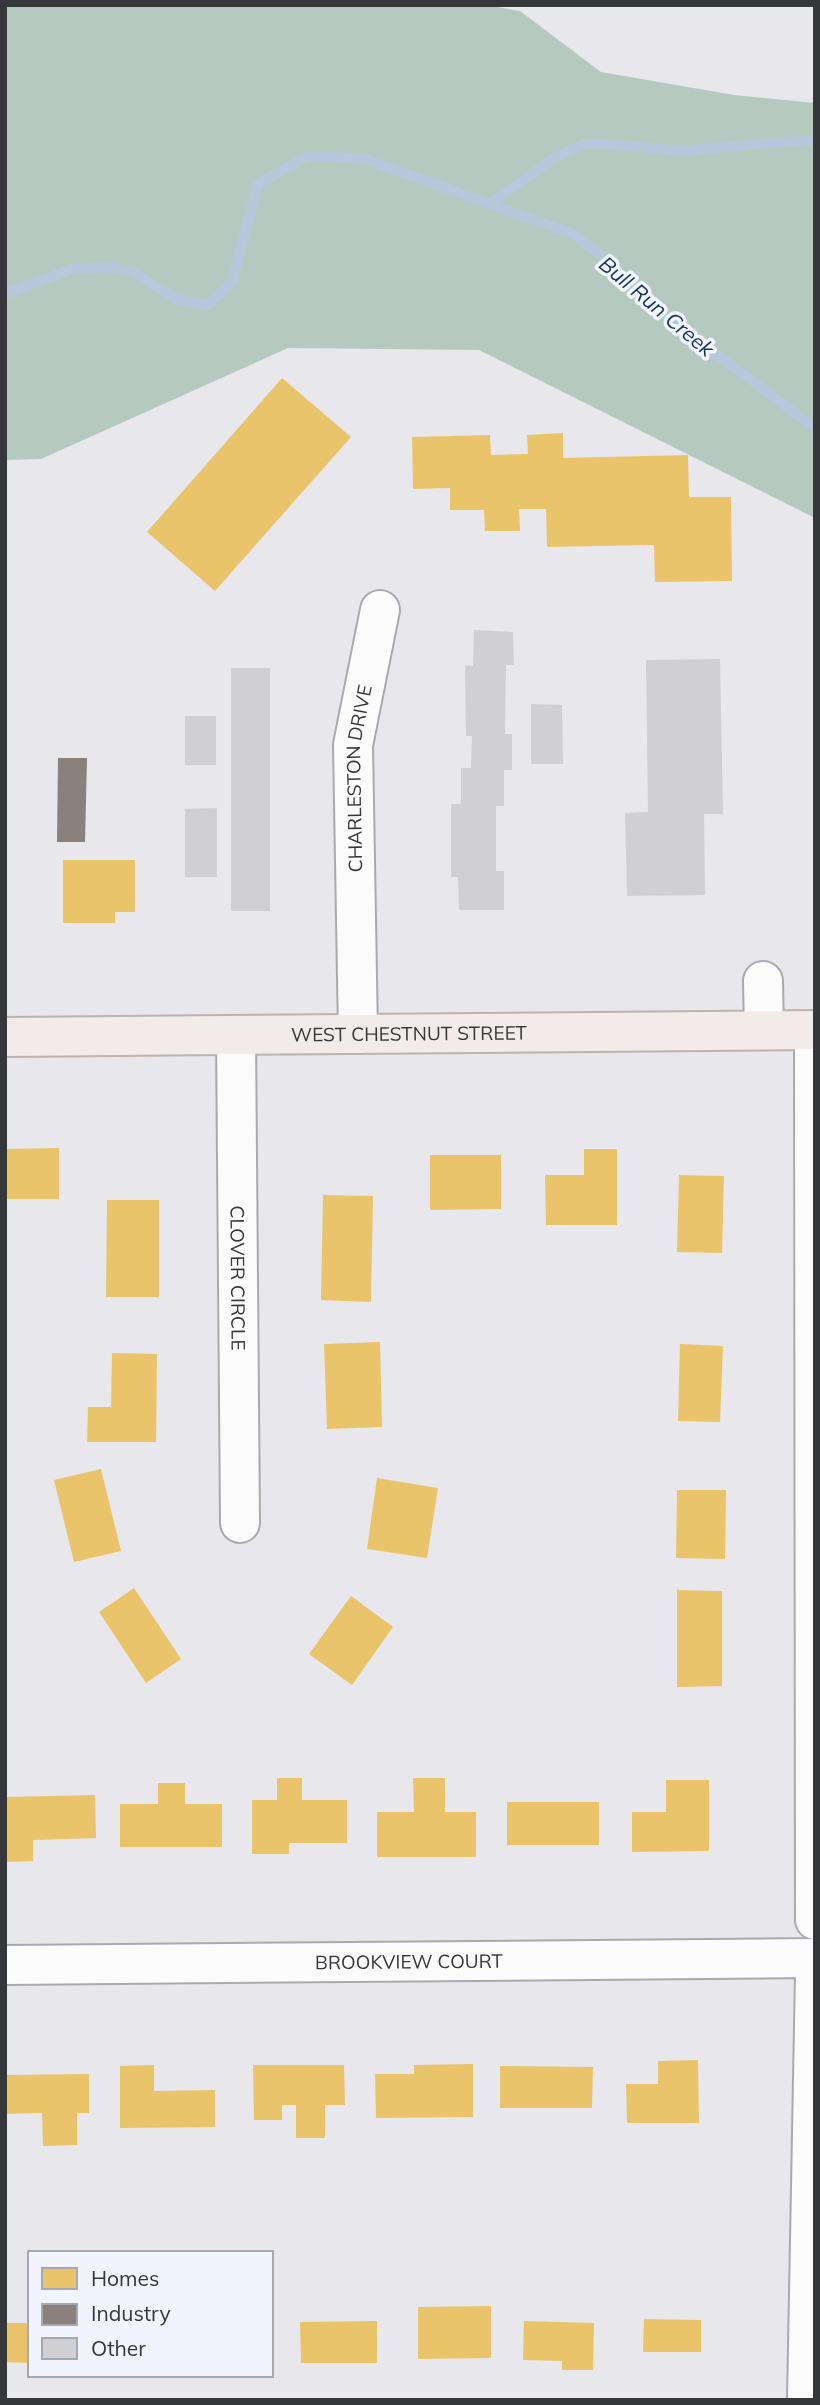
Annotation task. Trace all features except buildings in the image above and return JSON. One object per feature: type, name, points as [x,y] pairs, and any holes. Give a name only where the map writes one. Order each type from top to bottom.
[{"type":"main road","name":"WEST CHESTNUT STREET","points":[[5,1037],[815,1030]]},
{"type":"street","name":"CHARLESTON DRIVE","points":[[358,1034],[353,745],[380,610]]},
{"type":"street","points":[[763,981],[764,1030]]},
{"type":"street","points":[[815,1030],[815,1920]]},
{"type":"street","name":"CLOVER CIRCLE","points":[[236,1035],[240,1523]]},
{"type":"street","name":"BROOKVIEW COURT","points":[[5,1965],[815,1958]]},
{"type":"street","points":[[807,2400],[815,1973]]},
{"type":"green space","points":[[5,5],[486,5],[520,11],[601,72],[734,95],[815,103],[815,518],[479,350],[288,348],[41,459],[5,460]]},
{"type":"waterway","name":"Bull Run Creek","points":[[490,204],[554,158],[584,144],[684,151],[815,141]]},
{"type":"waterway","name":"Bull Run Creek","points":[[5,294],[72,269],[108,267],[134,272],[177,300],[207,305],[232,282],[258,184],[308,156],[365,159],[573,234],[610,262],[636,290],[690,337],[815,428]]}]
